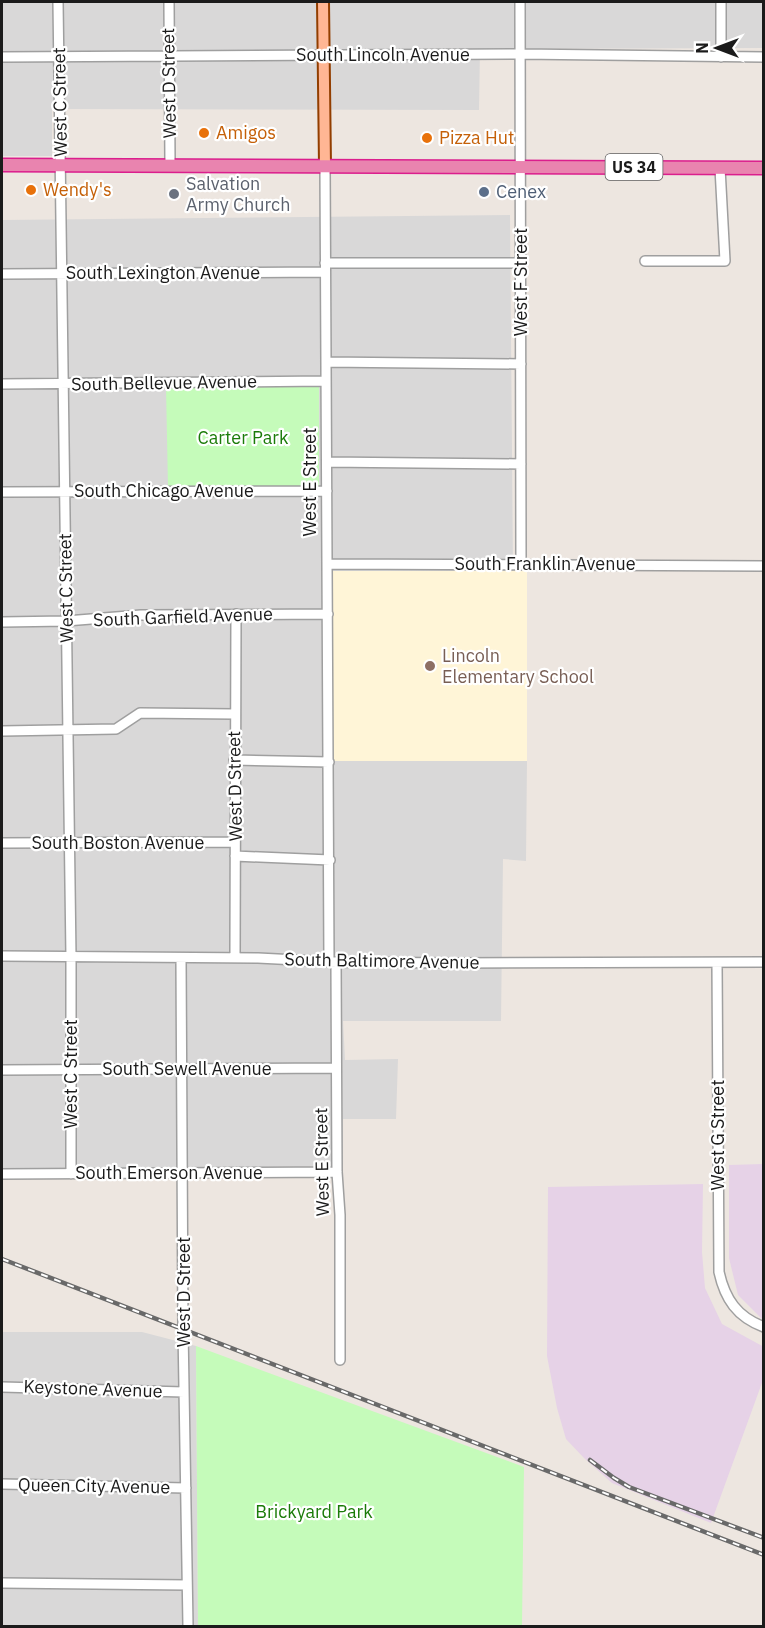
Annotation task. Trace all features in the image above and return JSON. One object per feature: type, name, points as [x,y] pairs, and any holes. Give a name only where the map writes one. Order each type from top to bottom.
[{"type":"highway","name":"US 34","points":[[2,165],[764,168]]},
{"type":"main road","name":"West E Street","points":[[323,2],[325,166]]},
{"type":"street","name":"West C Street","points":[[58,2],[70,842],[71,1174]]},
{"type":"street","name":"West D Street","points":[[169,2],[170,165]]},
{"type":"street","name":"West F Street","points":[[520,2],[521,563]]},
{"type":"street","points":[[721,2],[721,57]]},
{"type":"street","name":"South Lincoln Avenue","points":[[2,57],[521,54],[764,57]]},
{"type":"street","name":"West E Street","points":[[325,166],[330,860],[340,1227],[340,1360]]},
{"type":"street","points":[[645,261],[725,261],[720,168]]},
{"type":"street","name":"South Lexington Avenue","points":[[2,274],[521,263]]},
{"type":"street","points":[[326,362],[521,364]]},
{"type":"street","name":"South Bellevue Avenue","points":[[2,384],[326,381]]},
{"type":"street","points":[[327,462],[521,464]]},
{"type":"street","name":"South Chicago Avenue","points":[[2,492],[327,491]]},
{"type":"street","name":"South Franklin Avenue","points":[[327,564],[521,563],[764,566]]},
{"type":"street","name":"West D Street","points":[[235,958],[236,614]]},
{"type":"street","name":"South Garfield Avenue","points":[[2,622],[66,621],[141,615],[328,614]]},
{"type":"street","points":[[2,731],[116,729],[140,713],[234,714]]},
{"type":"street","points":[[234,760],[329,762]]},
{"type":"street","name":"South Boston Avenue","points":[[2,843],[235,842]]},
{"type":"street","points":[[236,856],[330,860]]},
{"type":"street","name":"South Baltimore Avenue","points":[[2,956],[235,958],[333,962],[764,962]]},
{"type":"street","name":"West D Street","points":[[181,958],[188,1626]]},
{"type":"street","name":"West G Street","points":[[717,963],[719,1272],[722,1287],[732,1305],[741,1316],[764,1328]]},
{"type":"street","name":"South Sewell Avenue","points":[[2,1070],[336,1068]]},
{"type":"street","name":"South Emerson Avenue","points":[[2,1174],[337,1172]]},
{"type":"street","name":"Keystone Avenue","points":[[2,1387],[184,1392]]},
{"type":"street","name":"Queen City Avenue","points":[[2,1484],[186,1488]]},
{"type":"street","points":[[2,1583],[187,1585]]},
{"type":"shaded area","points":[[2,2],[763,2],[763,48],[480,49],[479,110],[52,109],[52,156],[2,156]]},
{"type":"shaded area","points":[[510,215],[513,571],[527,571],[526,861],[503,859],[501,1021],[343,1021],[345,1060],[398,1059],[396,1119],[343,1119],[343,1166],[2,1170],[2,220]]},
{"type":"shaded area","name":"Lincoln Elementary School","points":[[332,571],[527,571],[527,761],[332,761]]},
{"type":"shaded area","points":[[764,1164],[763,1320],[738,1295],[729,1258],[729,1165]]},
{"type":"shaded area","points":[[703,1184],[702,1252],[705,1288],[722,1324],[764,1347],[763,1380],[711,1523],[612,1483],[584,1458],[566,1439],[557,1408],[547,1356],[548,1187]]},
{"type":"shaded area","points":[[2,1332],[142,1332],[196,1346],[198,1626],[2,1626]]},
{"type":"green space","name":"Carter Park","points":[[166,387],[319,387],[319,487],[168,488]]},
{"type":"green space","name":"Brickyard Park","points":[[196,1346],[524,1467],[522,1626],[198,1626]]},
{"type":"railway","points":[[2,1259],[764,1555]]},
{"type":"railway","points":[[590,1460],[629,1487],[764,1538]]},
{"type":"place","name":"Amigos","points":[[204,133]]},
{"type":"place","name":"Pizza Hut","points":[[427,138]]},
{"type":"place","name":"Wendy's","points":[[31,190]]},
{"type":"place","name":"Cenex","points":[[484,192]]},
{"type":"place","name":"Salvation Army Church","points":[[174,194]]},
{"type":"place","name":"Lincoln Elementary School","points":[[430,666]]}]
